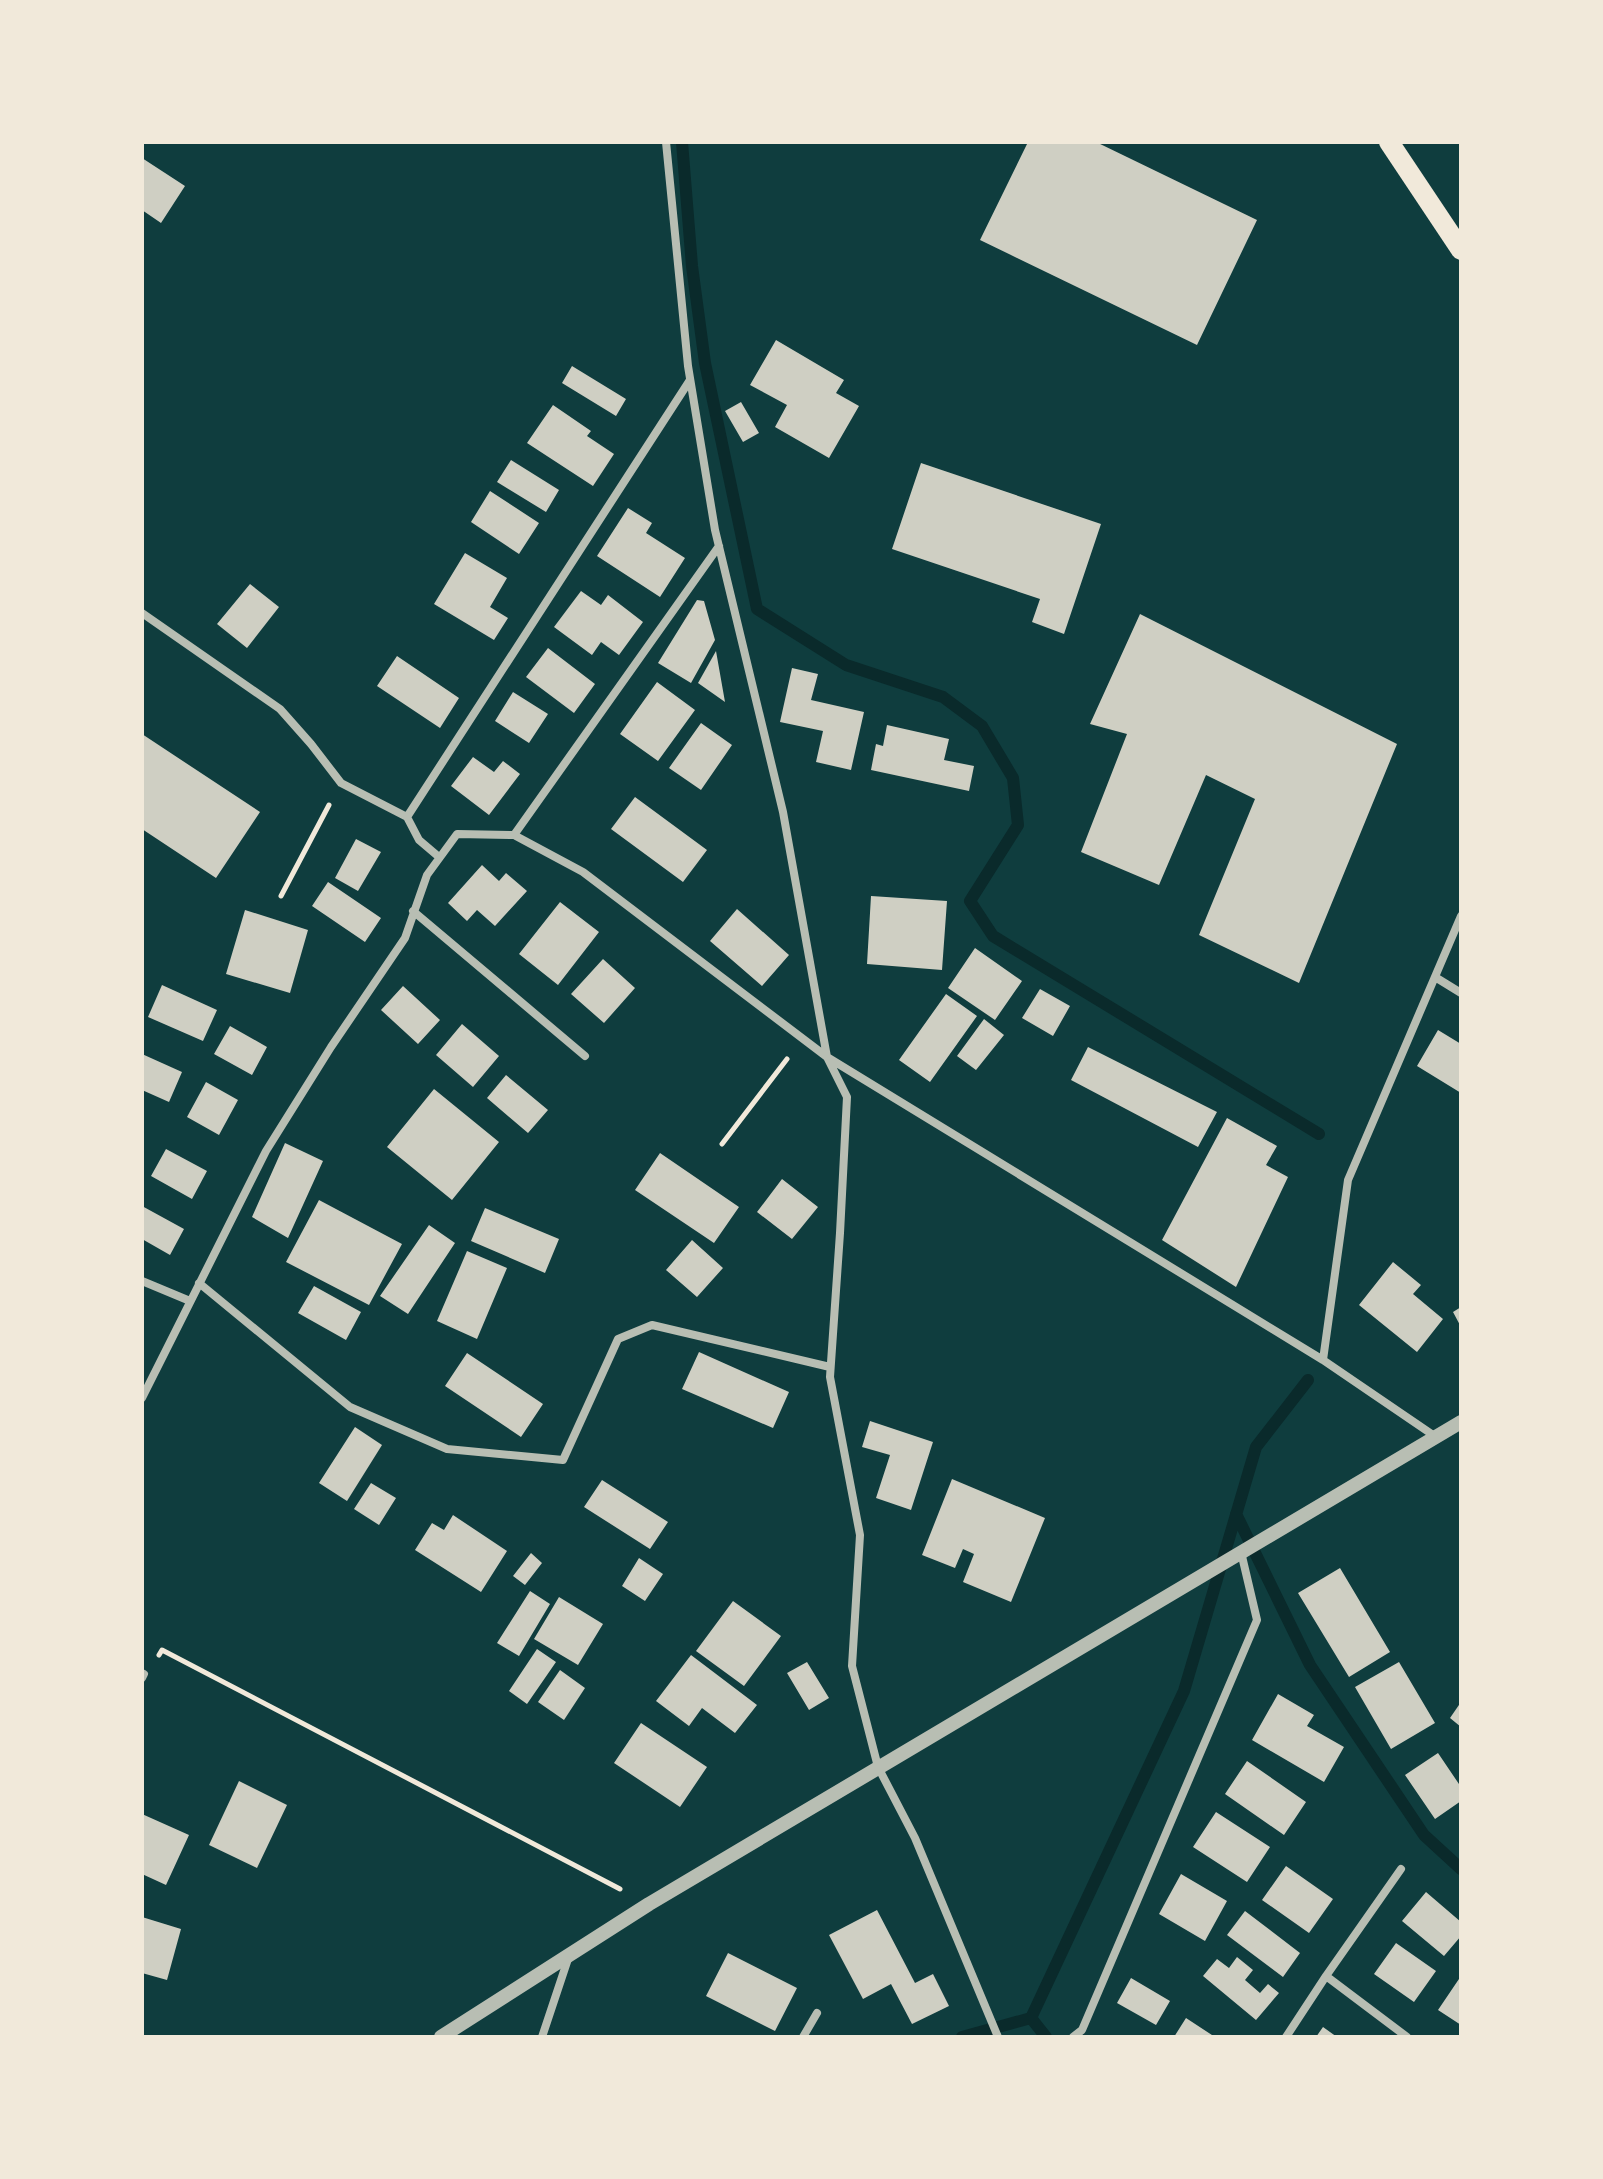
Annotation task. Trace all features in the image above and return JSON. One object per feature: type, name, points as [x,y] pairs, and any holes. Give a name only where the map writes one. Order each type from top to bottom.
[{"type":"main road","points":[[1389,142],[1461,250]]},
{"type":"street","points":[[666,142],[690,380],[719,546],[783,812],[827,1057],[847,1097],[830,1377],[860,1535],[852,1666],[878,1767],[915,1838],[998,2037]]},
{"type":"street","points":[[407,817],[690,380]]},
{"type":"street","points":[[514,835],[719,546]]},
{"type":"street","points":[[142,613],[280,709],[341,783],[407,817],[419,840],[439,857]]},
{"type":"street","points":[[142,1398],[266,1151],[331,1047],[405,938],[427,875],[457,834],[514,835],[583,872],[827,1057],[1323,1360],[1436,1437]]},
{"type":"street","points":[[413,911],[585,1056]]},
{"type":"street","points":[[1323,1360],[1348,1180],[1461,916]]},
{"type":"street","points":[[1435,977],[1461,993]]},
{"type":"street","points":[[142,1281],[190,1301]]},
{"type":"street","points":[[199,1283],[350,1407],[447,1449],[563,1460],[618,1339],[652,1325],[830,1367]]},
{"type":"street","points":[[441,2037],[649,1904],[1461,1422]]},
{"type":"street","points":[[1073,2037],[1082,2030],[1257,1620],[1241,1552]]},
{"type":"street","points":[[1286,2037],[1401,1869]]},
{"type":"street","points":[[542,2037],[570,1955]]},
{"type":"street","points":[[1326,1976],[1407,2037]]},
{"type":"street","points":[[803,2037],[817,2013]]},
{"type":"path","points":[[281,896],[341,783]]},
{"type":"path","points":[[722,1144],[802,1039]]},
{"type":"path","points":[[143,1675],[162,1650],[649,1904]]},
{"type":"building","points":[[1028,142],[1096,142],[1257,220],[1197,345],[980,240]]},
{"type":"building","points":[[142,158],[185,186],[161,223],[142,210]]},
{"type":"building","points":[[776,340],[844,380],[836,393],[859,406],[829,458],[775,427],[787,405],[750,385]]},
{"type":"building","points":[[572,366],[626,399],[616,416],[562,383]]},
{"type":"building","points":[[741,402],[759,433],[743,442],[725,411]]},
{"type":"building","points":[[553,405],[591,431],[587,436],[614,454],[593,486],[527,443]]},
{"type":"building","points":[[511,460],[559,490],[546,512],[497,482]]},
{"type":"building","points":[[921,463],[1101,524],[1064,634],[1032,622],[1040,599],[892,549]]},
{"type":"building","points":[[490,491],[539,523],[519,554],[471,522]]},
{"type":"building","points":[[628,508],[652,523],[646,533],[685,558],[660,597],[597,556]]},
{"type":"building","points":[[465,553],[507,578],[490,607],[508,618],[494,640],[434,604]]},
{"type":"building","points":[[250,584],[279,607],[247,648],[217,624]]},
{"type":"building","points":[[581,591],[601,605],[608,595],[643,622],[619,655],[601,642],[592,655],[554,627]]},
{"type":"building","points":[[697,600],[704,601],[715,640],[691,683],[658,663]]},
{"type":"building","points":[[1140,614],[1397,744],[1299,983],[1199,935],[1255,799],[1206,775],[1159,885],[1081,852],[1127,734],[1090,724]]},
{"type":"building","points":[[548,648],[595,684],[574,713],[526,677]]},
{"type":"building","points":[[716,651],[725,702],[698,683]]},
{"type":"building","points":[[397,656],[459,698],[440,728],[377,686]]},
{"type":"building","points":[[792,668],[818,674],[811,700],[864,712],[851,770],[816,762],[823,731],[780,722]]},
{"type":"building","points":[[657,682],[695,710],[658,761],[620,734]]},
{"type":"building","points":[[513,692],[548,714],[529,743],[495,721]]},
{"type":"building","points":[[701,723],[732,745],[701,790],[669,768]]},
{"type":"building","points":[[887,725],[949,739],[944,760],[974,766],[969,791],[871,770],[876,744],[883,746]]},
{"type":"building","points":[[142,734],[260,812],[216,878],[142,829]]},
{"type":"building","points":[[473,757],[494,772],[503,761],[520,774],[489,815],[451,786]]},
{"type":"building","points":[[635,797],[707,850],[683,882],[611,829]]},
{"type":"building","points":[[356,839],[381,852],[358,891],[335,878]]},
{"type":"building","points":[[482,865],[499,881],[506,873],[527,891],[495,926],[477,910],[467,921],[448,903]]},
{"type":"building","points":[[328,882],[381,918],[365,942],[312,906]]},
{"type":"building","points":[[871,896],[947,901],[942,970],[867,964]]},
{"type":"building","points":[[560,902],[599,932],[558,985],[519,954]]},
{"type":"building","points":[[737,909],[789,955],[762,986],[710,941]]},
{"type":"building","points":[[245,910],[308,930],[290,993],[226,974]]},
{"type":"building","points":[[975,948],[1022,981],[995,1020],[948,988]]},
{"type":"building","points":[[603,959],[635,988],[604,1023],[571,994]]},
{"type":"building","points":[[162,985],[217,1010],[203,1041],[148,1017]]},
{"type":"building","points":[[403,986],[440,1020],[418,1044],[381,1010]]},
{"type":"building","points":[[1040,989],[1070,1006],[1053,1036],[1022,1018]]},
{"type":"building","points":[[946,994],[977,1016],[930,1082],[899,1060]]},
{"type":"building","points":[[984,1019],[1004,1035],[976,1070],[957,1056]]},
{"type":"building","points":[[462,1024],[499,1056],[473,1087],[436,1055]]},
{"type":"building","points":[[230,1026],[267,1047],[252,1075],[214,1054]]},
{"type":"building","points":[[1438,1030],[1461,1044],[1461,1093],[1417,1066]]},
{"type":"building","points":[[1088,1047],[1217,1112],[1198,1147],[1071,1080]]},
{"type":"building","points":[[142,1054],[182,1072],[169,1102],[142,1090]]},
{"type":"building","points":[[506,1075],[548,1110],[528,1133],[487,1098]]},
{"type":"building","points":[[206,1082],[238,1100],[219,1135],[187,1117]]},
{"type":"building","points":[[434,1089],[499,1142],[452,1200],[387,1147]]},
{"type":"building","points":[[1227,1118],[1277,1146],[1266,1165],[1288,1177],[1236,1287],[1162,1240]]},
{"type":"building","points":[[285,1143],[323,1161],[288,1238],[252,1217]]},
{"type":"building","points":[[166,1149],[207,1171],[192,1199],[151,1176]]},
{"type":"building","points":[[660,1153],[739,1207],[714,1243],[635,1190]]},
{"type":"building","points":[[782,1179],[818,1207],[792,1239],[757,1212]]},
{"type":"building","points":[[319,1200],[402,1244],[369,1305],[286,1262]]},
{"type":"building","points":[[142,1206],[184,1229],[170,1255],[142,1239]]},
{"type":"building","points":[[485,1208],[559,1239],[545,1273],[471,1241]]},
{"type":"building","points":[[429,1225],[455,1243],[408,1314],[380,1296]]},
{"type":"building","points":[[692,1240],[723,1268],[697,1297],[666,1270]]},
{"type":"building","points":[[467,1251],[507,1268],[477,1339],[437,1321]]},
{"type":"building","points":[[1393,1262],[1421,1285],[1413,1294],[1443,1319],[1417,1352],[1359,1305]]},
{"type":"building","points":[[314,1286],[361,1312],[346,1340],[298,1313]]},
{"type":"building","points":[[1461,1307],[1461,1327],[1453,1312]]},
{"type":"building","points":[[699,1352],[789,1392],[773,1428],[682,1389]]},
{"type":"building","points":[[467,1353],[543,1404],[521,1437],[445,1386]]},
{"type":"building","points":[[870,1421],[933,1442],[911,1510],[876,1498],[890,1455],[862,1447]]},
{"type":"building","points":[[355,1427],[382,1445],[347,1501],[319,1483]]},
{"type":"building","points":[[952,1479],[1045,1518],[1011,1602],[963,1582],[974,1554],[963,1549],[955,1568],[922,1555]]},
{"type":"building","points":[[602,1480],[668,1522],[650,1549],[584,1507]]},
{"type":"building","points":[[371,1483],[396,1498],[379,1525],[354,1509]]},
{"type":"building","points":[[453,1515],[507,1551],[481,1592],[415,1550],[432,1523],[444,1530]]},
{"type":"building","points":[[531,1553],[542,1563],[525,1585],[513,1576]]},
{"type":"building","points":[[639,1558],[663,1574],[645,1601],[622,1586]]},
{"type":"building","points":[[1340,1568],[1390,1652],[1349,1677],[1298,1593]]},
{"type":"building","points":[[530,1591],[550,1604],[519,1656],[497,1643]]},
{"type":"building","points":[[559,1597],[603,1624],[578,1665],[534,1639]]},
{"type":"building","points":[[733,1601],[781,1636],[744,1686],[696,1651]]},
{"type":"building","points":[[537,1649],[556,1662],[527,1704],[509,1691]]},
{"type":"building","points":[[691,1655],[757,1705],[735,1733],[702,1708],[689,1726],[656,1701]]},
{"type":"building","points":[[807,1662],[829,1698],[809,1710],[787,1673]]},
{"type":"building","points":[[1399,1662],[1435,1723],[1391,1749],[1355,1687]]},
{"type":"building","points":[[560,1670],[585,1688],[564,1720],[538,1702]]},
{"type":"building","points":[[1278,1694],[1314,1715],[1307,1726],[1344,1747],[1324,1782],[1252,1740]]},
{"type":"building","points":[[1461,1702],[1461,1727],[1450,1718]]},
{"type":"building","points":[[641,1723],[707,1767],[680,1807],[614,1763]]},
{"type":"building","points":[[1438,1753],[1461,1787],[1461,1801],[1435,1819],[1405,1775]]},
{"type":"building","points":[[1247,1761],[1306,1802],[1284,1835],[1225,1794]]},
{"type":"building","points":[[239,1781],[287,1805],[257,1868],[209,1845]]},
{"type":"building","points":[[1216,1812],[1270,1847],[1247,1882],[1193,1847]]},
{"type":"building","points":[[142,1814],[189,1835],[166,1885],[142,1874]]},
{"type":"building","points":[[1286,1866],[1333,1899],[1309,1933],[1262,1900]]},
{"type":"building","points":[[1181,1874],[1227,1901],[1205,1941],[1159,1914]]},
{"type":"building","points":[[1426,1892],[1461,1922],[1461,1936],[1444,1956],[1402,1921]]},
{"type":"building","points":[[877,1910],[915,1983],[933,1974],[949,2006],[912,2024],[891,1984],[863,1999],[829,1935]]},
{"type":"building","points":[[1245,1911],[1300,1953],[1283,1977],[1227,1935]]},
{"type":"building","points":[[142,1917],[181,1929],[167,1980],[142,1973]]},
{"type":"building","points":[[1396,1943],[1436,1971],[1414,2002],[1374,1974]]},
{"type":"building","points":[[728,1953],[797,1988],[775,2031],[706,1996]]},
{"type":"building","points":[[1237,1957],[1253,1970],[1245,1980],[1260,1993],[1268,1984],[1279,1993],[1256,2020],[1203,1976],[1217,1959],[1229,1968]]},
{"type":"building","points":[[1461,1976],[1461,2025],[1438,2010]]},
{"type":"building","points":[[1131,1978],[1170,2001],[1156,2025],[1117,2003]]},
{"type":"building","points":[[1186,2018],[1215,2037],[1174,2037]]},
{"type":"building","points":[[1323,2027],[1337,2037],[1316,2037]]},
{"type":"waterway","points":[[682,142],[692,266],[705,363],[757,609],[846,665],[943,697],[982,726],[1013,778],[1018,825],[970,901],[993,936],[1319,1134]]},
{"type":"waterway","points":[[1046,2037],[1031,2018],[1184,1691],[1256,1447],[1308,1380]]},
{"type":"waterway","points":[[1236,1514],[1310,1665],[1424,1835],[1461,1869]]},
{"type":"waterway","points":[[962,2037],[1031,2018]]}]
